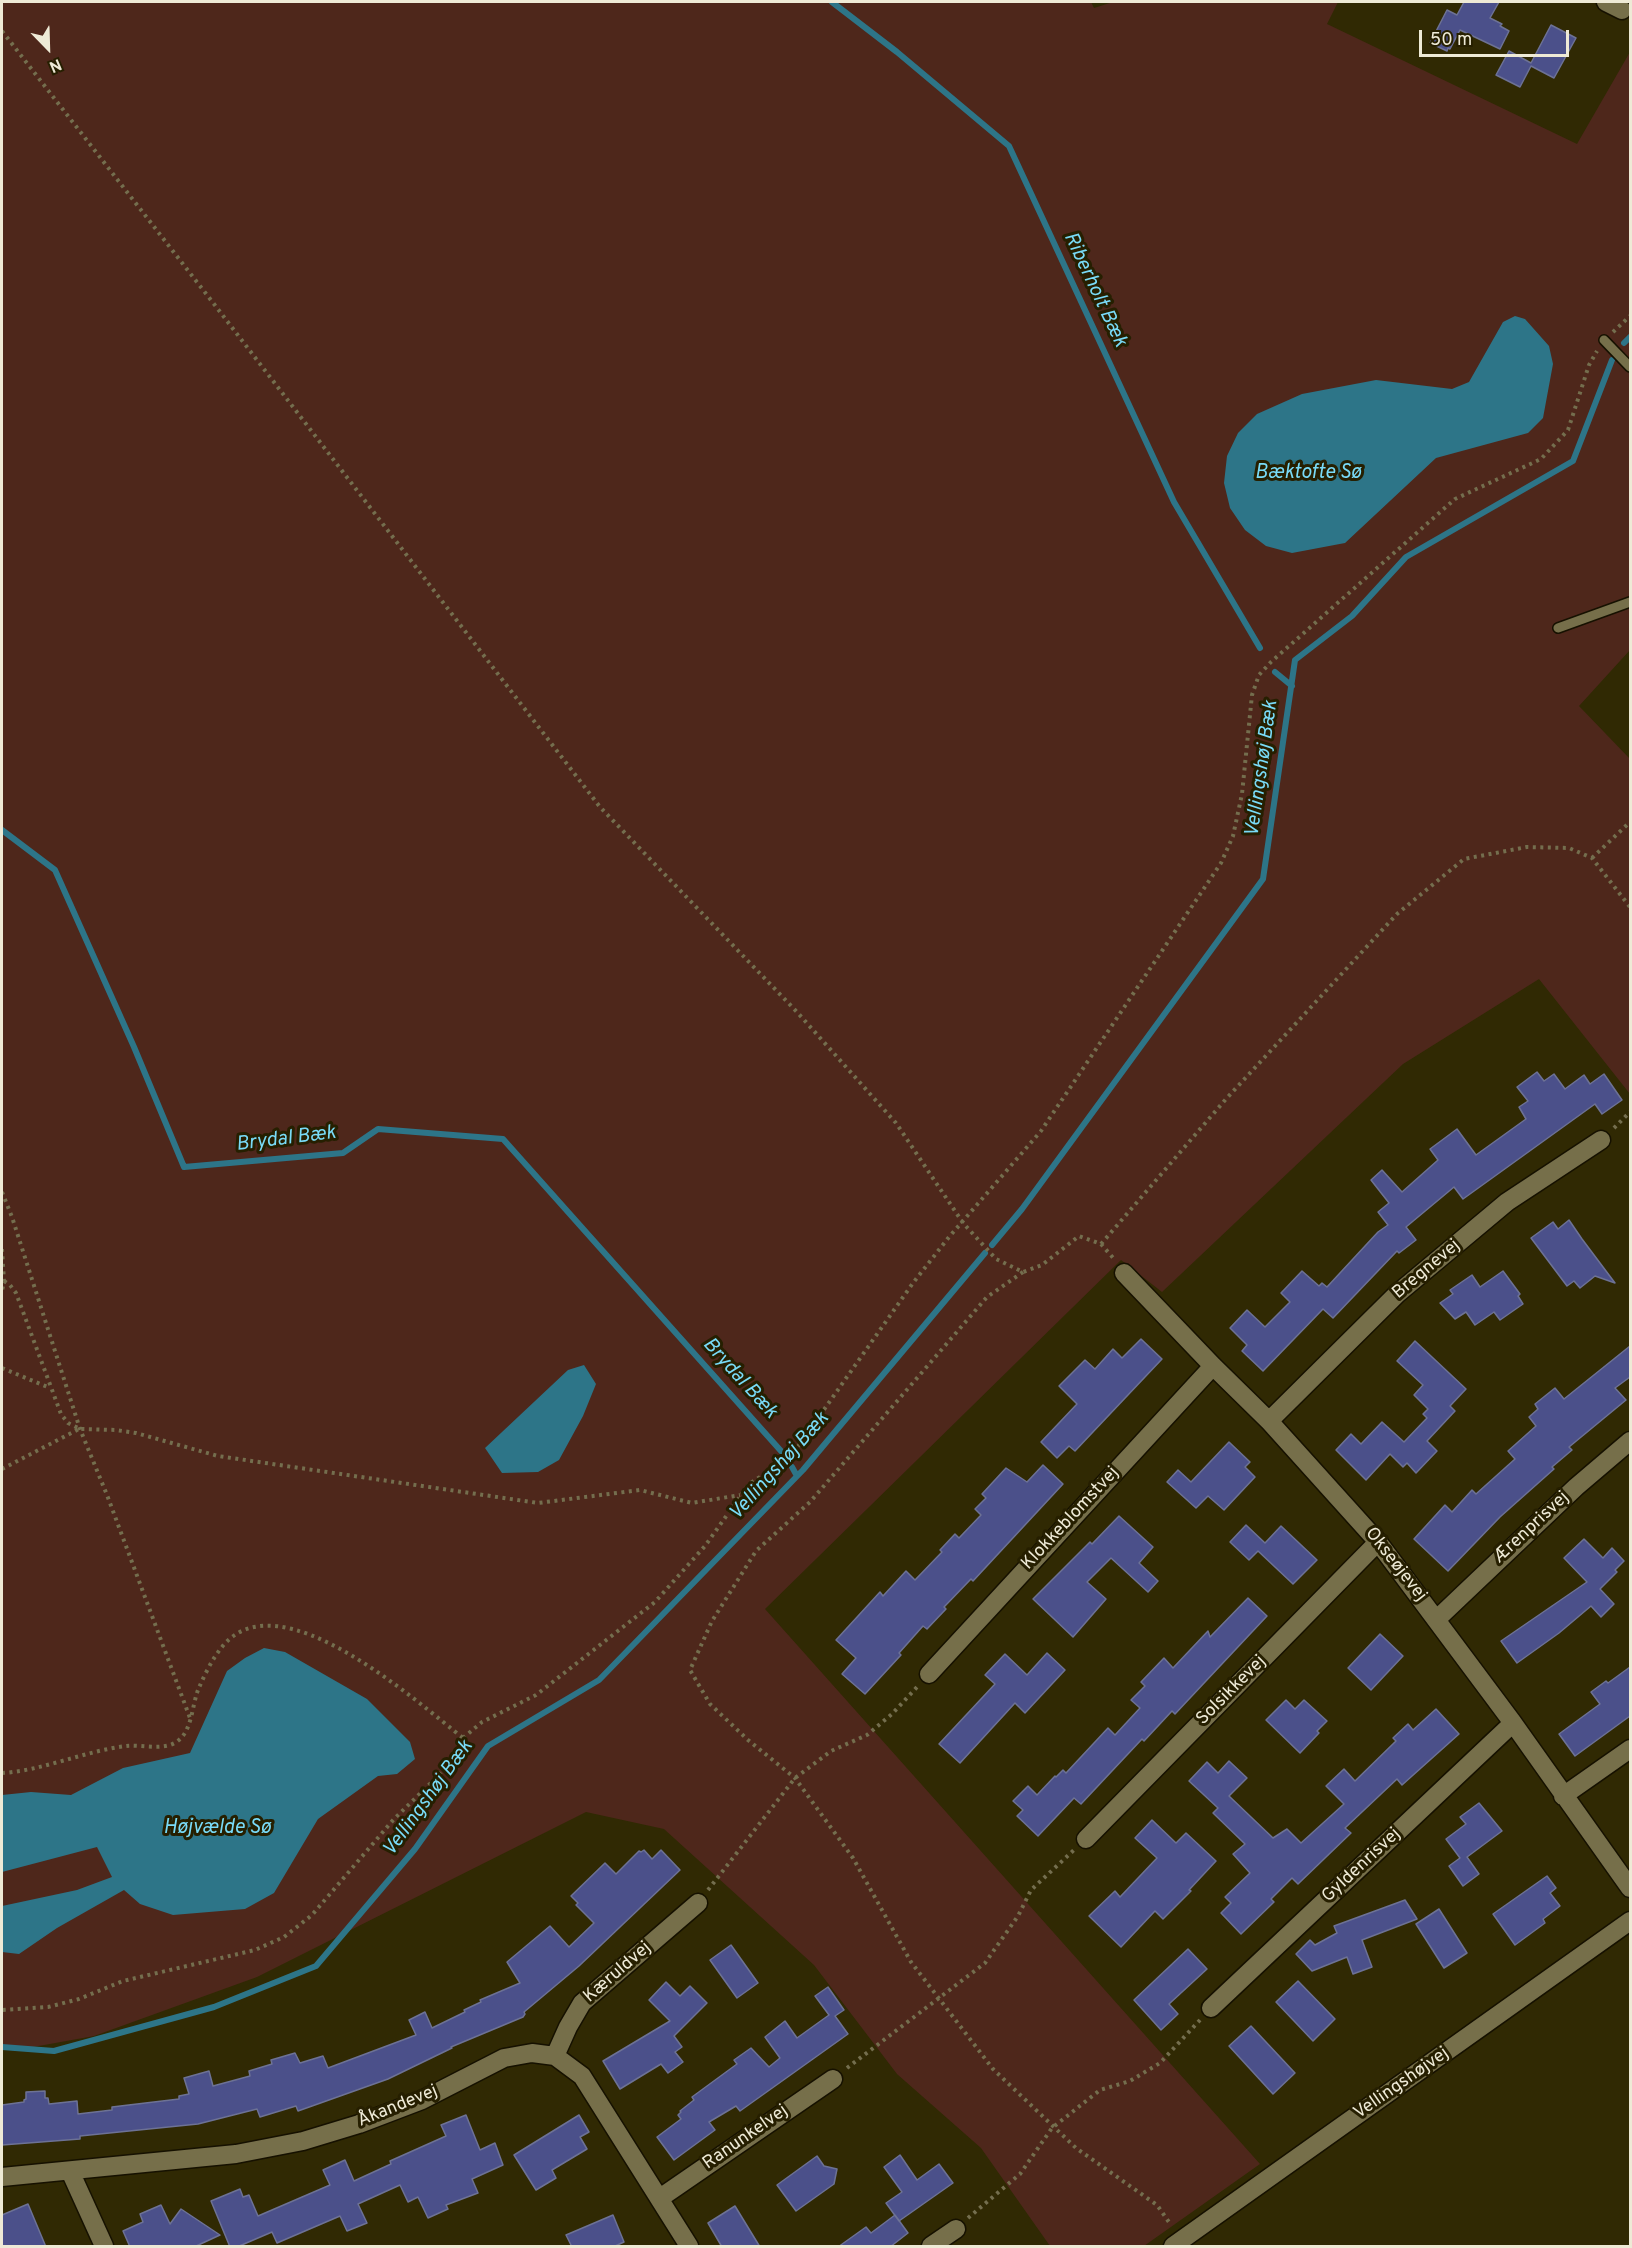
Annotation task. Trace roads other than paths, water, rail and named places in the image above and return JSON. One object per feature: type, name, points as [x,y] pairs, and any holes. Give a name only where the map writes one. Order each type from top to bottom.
[{"type":"street","points":[[1605,2],[1622,9]]},
{"type":"street","name":"Bregnevej","points":[[1269,1421],[1397,1294],[1508,1202],[1601,1140]]},
{"type":"street","name":"Okseøjevej","points":[[1124,1273],[1212,1366],[1269,1421],[1378,1542],[1437,1618],[1630,1888]]},
{"type":"street","name":"Klokkeblomstvej","points":[[929,1674],[1212,1366]]},
{"type":"street","name":"Ærenprisvej","points":[[1437,1618],[1576,1487],[1630,1441]]},
{"type":"street","name":"Solsikkevej","points":[[1086,1839],[1378,1542]]},
{"type":"street","name":"Gyldenrisvej","points":[[1211,2008],[1513,1723]]},
{"type":"street","points":[[1563,1796],[1630,1749]]},
{"type":"street","name":"Kæruldvej","points":[[555,2056],[582,2003],[698,1903]]},
{"type":"street","name":"Vellingshøjvej","points":[[1178,2243],[1630,1921]]},
{"type":"street","name":"Åkandevej","points":[[2,2177],[236,2154],[303,2141],[359,2124],[422,2100],[504,2058],[532,2053],[555,2056]]},
{"type":"street","points":[[555,2056],[582,2076],[660,2198],[682,2244]]},
{"type":"street","name":"Ranunkelvej","points":[[660,2198],[833,2079]]},
{"type":"street","points":[[70,2171],[104,2247]]},
{"type":"street","points":[[931,2247],[956,2229]]},
{"type":"lane","points":[[1604,340],[1630,367]]},
{"type":"lane","points":[[1558,628],[1630,602]]},
{"type":"water","name":"Bæktofte Sø","points":[[1515,316],[1525,319],[1549,346],[1553,364],[1543,418],[1528,433],[1436,458],[1345,543],[1292,553],[1266,546],[1245,530],[1230,508],[1224,483],[1227,456],[1238,433],[1257,414],[1302,394],[1376,380],[1452,389],[1469,382],[1503,322]]},
{"type":"water","points":[[584,1365],[596,1384],[583,1416],[559,1460],[538,1472],[502,1473],[485,1448],[568,1370]]},
{"type":"water","name":"Højvælde Sø","points":[[264,1648],[285,1652],[367,1699],[410,1742],[415,1759],[397,1774],[378,1776],[318,1819],[274,1893],[245,1909],[173,1915],[140,1904],[124,1890],[57,1928],[19,1954],[2,1952],[2,1906],[77,1890],[112,1877],[97,1847],[2,1872],[2,1795],[31,1792],[71,1795],[123,1768],[190,1753],[227,1671]]},
{"type":"waterway","name":"Riberholt Bæk","points":[[832,2],[897,52],[1009,146],[1174,502],[1260,648]]},
{"type":"waterway","name":"Vellingshøj Bæk","points":[[1624,343],[1630,337]]},
{"type":"waterway","name":"Vellingshøj Bæk","points":[[992,1245],[1022,1209],[1263,879],[1295,660],[1352,616],[1406,557],[1573,461],[1612,360]]},
{"type":"waterway","name":"Riberholt Bæk","points":[[1275,672],[1292,686]]},
{"type":"waterway","name":"Brydal Bæk","points":[[2,830],[55,870],[134,1047],[184,1167],[343,1153],[378,1129],[503,1139],[781,1451]]},
{"type":"waterway","name":"Vellingshøj Bæk","points":[[2,2047],[54,2051],[214,2007],[316,1966],[415,1849],[488,1746],[599,1680],[803,1470],[985,1253]]},
{"type":"waterway","name":"Brydal Bæk","points":[[792,1467],[797,1476]]}]
